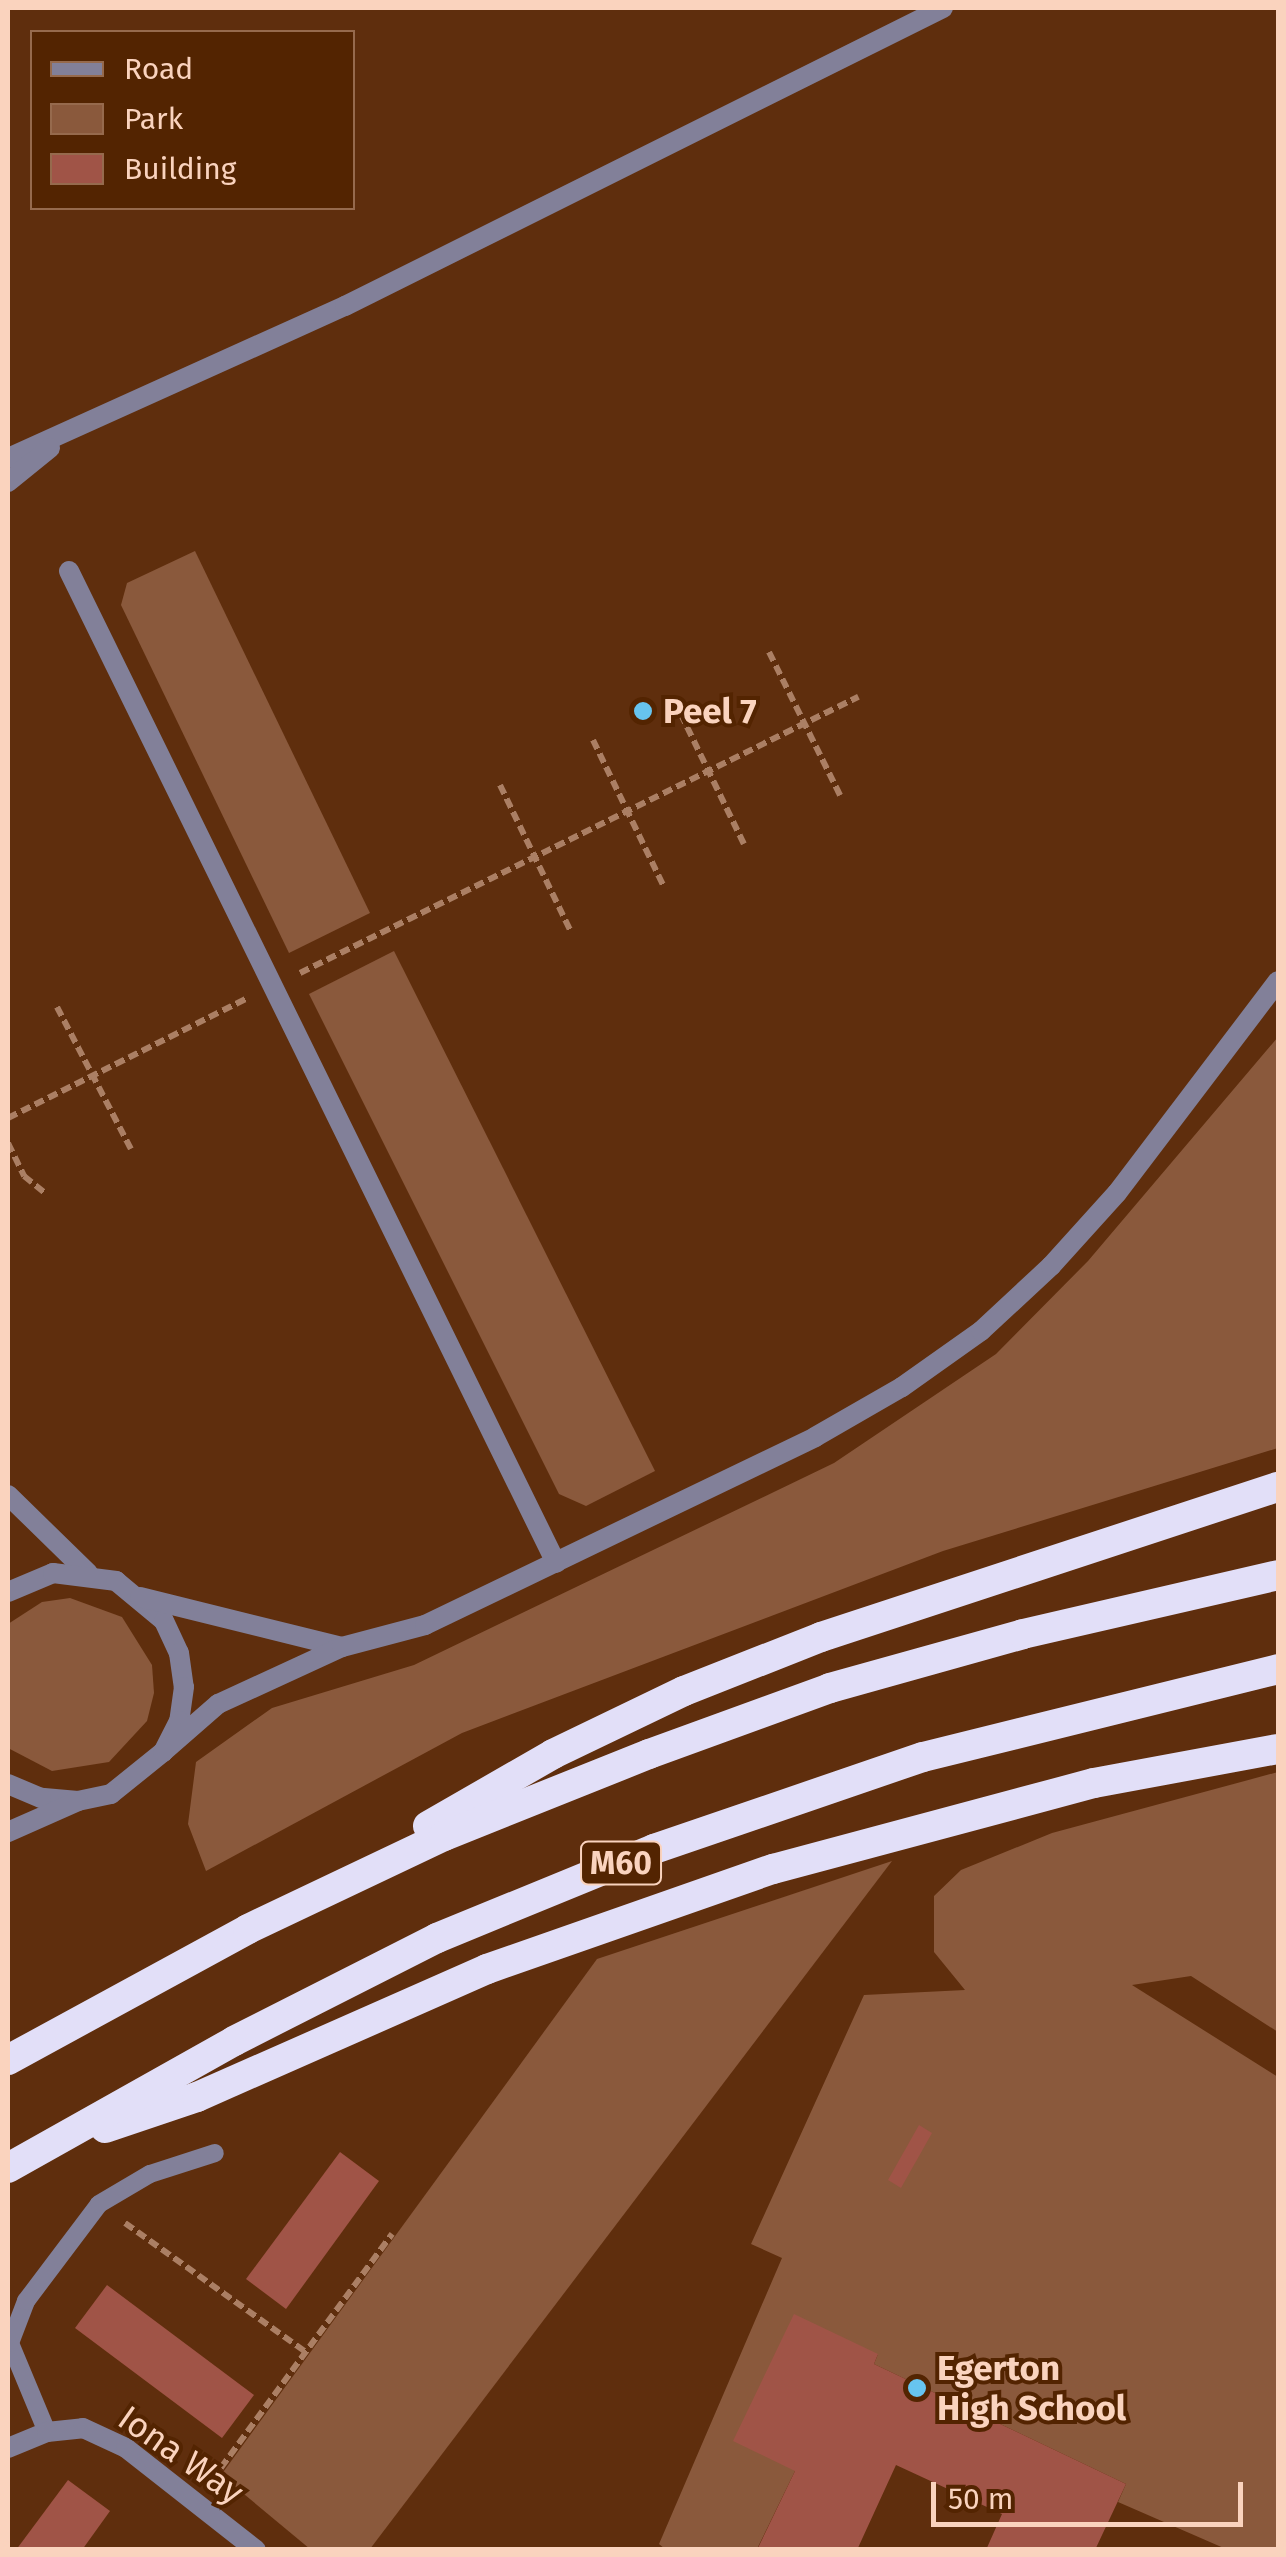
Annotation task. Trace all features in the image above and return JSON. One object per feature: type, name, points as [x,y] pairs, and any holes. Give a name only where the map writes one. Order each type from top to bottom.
[{"type":"highway","name":"M60","points":[[8,2060],[248,1929],[553,1754],[684,1690],[820,1637],[1278,1486]]},
{"type":"highway","name":"M60","points":[[248,1929],[444,1836],[830,1688],[1058,1625],[1278,1575]]},
{"type":"highway","name":"M60","points":[[19,2161],[437,1938],[654,1849],[923,1757],[1278,1669]]},
{"type":"highway","name":"M60","points":[[19,2161],[196,2097],[487,1969],[738,1881],[928,1823],[1094,1783],[1278,1749]]},
{"type":"street","points":[[8,458],[63,438],[345,306],[942,8]]},
{"type":"street","points":[[8,482],[63,438]]},
{"type":"street","points":[[69,572],[556,1563]]},
{"type":"street","points":[[8,1832],[78,1802],[111,1794],[218,1704],[342,1648],[426,1625],[815,1437],[980,1331],[1117,1193],[1278,981]]},
{"type":"street","points":[[8,1495],[88,1573],[140,1596],[342,1648]]},
{"type":"street","points":[[8,1592],[53,1573],[88,1573]]},
{"type":"street","points":[[140,1596],[164,1622],[179,1652],[184,1687],[179,1721],[163,1752]]},
{"type":"street","points":[[8,1784],[41,1798],[78,1802]]},
{"type":"street","name":"Iona Way","points":[[8,2448],[46,2432],[83,2428],[126,2448],[256,2550]]},
{"type":"lane","points":[[46,2432],[10,2342],[26,2301],[99,2204],[150,2174],[214,2153]]},
{"type":"path","points":[[769,652],[840,795]]},
{"type":"path","points":[[8,1118],[858,697]]},
{"type":"path","points":[[674,700],[744,844]]},
{"type":"path","points":[[593,740],[663,884]]},
{"type":"path","points":[[500,785],[571,932]]},
{"type":"path","points":[[57,1007],[130,1149]]},
{"type":"path","points":[[8,1143],[24,1176],[44,1192]]},
{"type":"path","points":[[99,2204],[306,2353]]},
{"type":"path","points":[[196,2502],[392,2234]]},
{"type":"green space","points":[[195,551],[370,913],[289,953],[121,605],[127,583]]},
{"type":"green space","points":[[394,951],[655,1471],[586,1506],[559,1494],[309,994]]},
{"type":"green space","points":[[1278,1037],[1278,1448],[943,1551],[462,1733],[206,1871],[188,1824],[196,1762],[272,1708],[414,1665],[834,1463],[996,1354],[1088,1261]]},
{"type":"green space","points":[[70,1598],[122,1617],[152,1665],[154,1693],[147,1721],[109,1762],[52,1771],[8,1748],[8,1624],[42,1602]]},
{"type":"green space","name":"Egerton High School","points":[[1278,1772],[1278,2032],[1191,1976],[1132,1985],[1278,2077],[1278,2549],[1226,2549],[1118,2502],[1126,2484],[874,2364],[878,2354],[795,2471],[757,2549],[665,2549],[659,2544],[782,2258],[751,2244],[864,1995],[965,1990],[934,1952],[934,1896],[961,1870],[1052,1833]]},
{"type":"green space","points":[[892,1861],[370,2549],[310,2549],[221,2475],[597,1959]]},
{"type":"building","points":[[919,2125],[932,2133],[901,2188],[888,2180]]},
{"type":"building","points":[[340,2152],[379,2181],[286,2309],[246,2279]]},
{"type":"building","points":[[107,2285],[254,2395],[222,2438],[75,2328]]},
{"type":"building","points":[[794,2314],[878,2354],[874,2364],[1126,2484],[1095,2550],[986,2550],[1002,2514],[896,2465],[857,2550],[757,2550],[795,2471],[733,2441]]},
{"type":"building","points":[[68,2480],[110,2511],[82,2550],[16,2550]]},
{"type":"place","name":"Peel 7","points":[[643,711]]},
{"type":"place","name":"Egerton High School","points":[[917,2388]]}]
